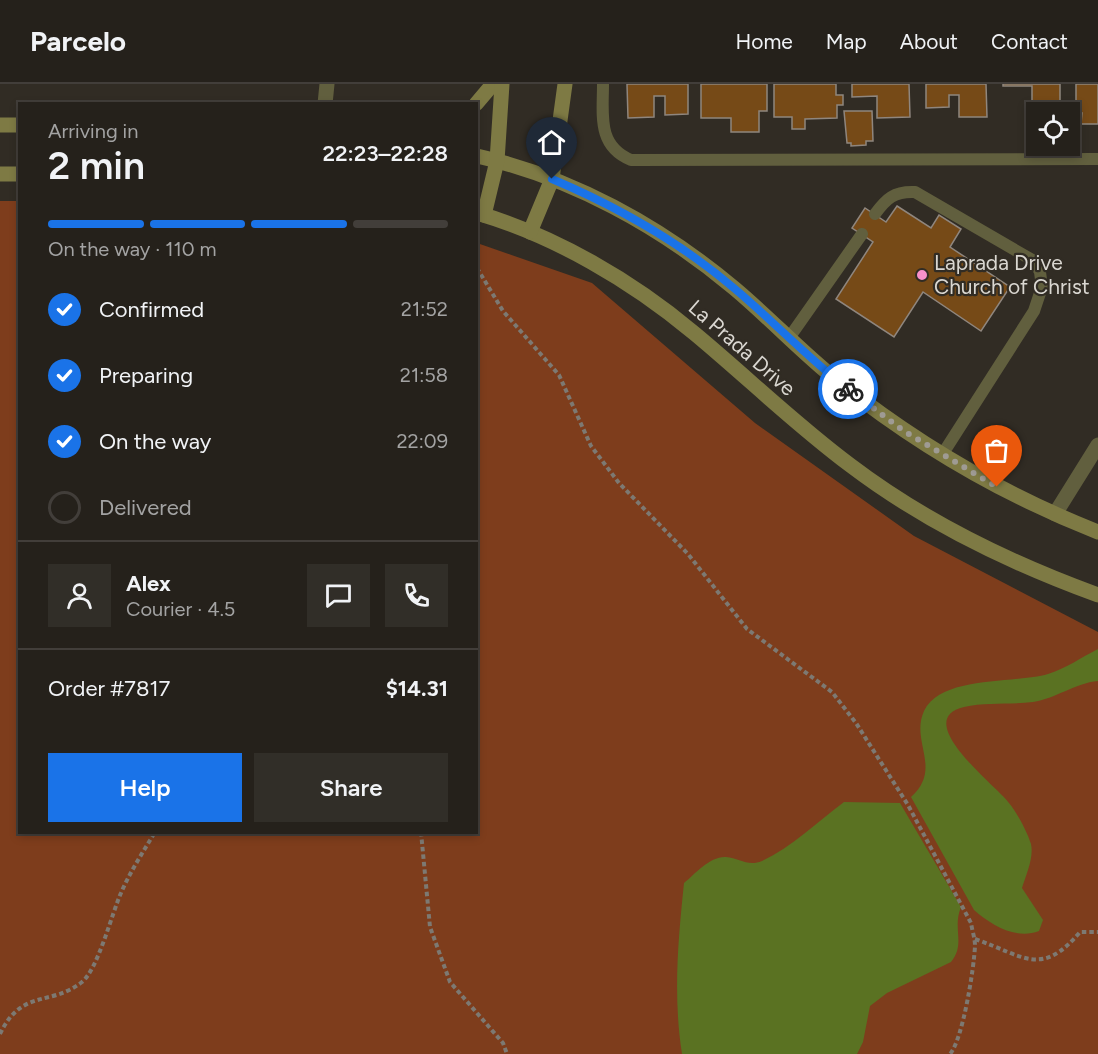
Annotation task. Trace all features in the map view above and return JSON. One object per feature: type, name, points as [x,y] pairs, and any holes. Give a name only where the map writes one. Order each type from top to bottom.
[{"type":"main road","points":[[478,102],[493,84]]},
{"type":"main road","points":[[480,214],[497,161],[502,84]]},
{"type":"main road","points":[[530,232],[552,179],[565,84]]},
{"type":"main road","points":[[0,125],[18,125]]},
{"type":"main road","name":"La Prada Drive","points":[[478,156],[552,179],[616,208],[668,239],[715,273],[868,404],[942,455],[977,477],[1098,532]]},
{"type":"main road","points":[[0,174],[18,174]]},
{"type":"main road","name":"La Prada Drive","points":[[480,214],[530,232],[611,275],[671,315],[815,438],[899,500],[1011,560],[1098,595]]},
{"type":"street","points":[[325,102],[327,84]]},
{"type":"street","points":[[1055,514],[1098,445]]},
{"type":"lane","points":[[603,84],[603,133],[609,144],[620,155],[631,160],[1098,159]]},
{"type":"lane","points":[[875,214],[886,199],[900,191],[915,192],[1035,261],[1040,272],[1042,287],[1035,311],[942,455]]},
{"type":"lane","points":[[789,338],[862,234]]},
{"type":"path","points":[[478,270],[503,311],[559,375],[591,446],[619,483],[688,554],[747,629],[832,692],[856,723],[908,805],[971,923],[974,939],[962,1026],[955,1048],[950,1054]]},
{"type":"path","points":[[0,1034],[7,1020],[30,1000],[64,994],[84,980],[104,940],[122,892],[154,834]]},
{"type":"path","points":[[421,834],[429,927],[450,982],[503,1043],[507,1054]]},
{"type":"path","points":[[974,939],[1038,962],[1053,957],[1080,932],[1098,932]]},
{"type":"shaded area","points":[[0,201],[18,201],[18,834],[478,834],[478,243],[592,283],[755,423],[914,536],[1098,632],[1098,1054],[0,1054]]},
{"type":"shaded area","points":[[1098,649],[1098,681],[1041,700],[964,707],[950,714],[946,725],[951,739],[962,754],[1009,803],[1031,844],[1031,861],[1022,888],[1043,920],[1039,931],[1022,934],[1004,930],[974,910],[911,797],[925,776],[921,733],[924,711],[933,699],[946,691],[980,683],[1048,674]]},
{"type":"shaded area","points":[[844,802],[900,803],[961,907],[958,922],[958,949],[951,962],[887,993],[870,1006],[863,1042],[857,1054],[682,1054],[677,990],[678,947],[684,883],[703,866],[720,857],[752,863],[762,861],[794,841]]},
{"type":"building","points":[[627,84],[688,84],[688,114],[665,115],[665,96],[654,96],[654,117],[628,118]]},
{"type":"building","points":[[701,84],[767,84],[767,111],[759,111],[759,132],[731,132],[731,118],[701,118]]},
{"type":"building","points":[[774,84],[836,84],[836,95],[843,95],[843,105],[837,105],[837,118],[805,119],[805,129],[792,129],[792,117],[774,117]]},
{"type":"building","points":[[852,84],[909,84],[910,117],[877,118],[877,96],[852,97]]},
{"type":"building","points":[[926,84],[986,84],[987,117],[959,117],[959,95],[949,95],[949,107],[926,108]]},
{"type":"building","points":[[1003,84],[1060,84],[1060,102],[1032,102],[1032,86],[1003,86]]},
{"type":"building","points":[[1076,84],[1098,84],[1098,124],[1081,124],[1080,102],[1076,102]]},
{"type":"building","points":[[844,111],[872,111],[873,141],[866,141],[866,145],[851,146],[851,143],[847,143]]},
{"type":"building","name":"Laprada Drive Church of Christ","points":[[897,206],[931,228],[939,215],[961,229],[950,247],[1010,287],[981,331],[923,292],[894,337],[836,299],[873,242],[852,228],[865,208],[886,222]]},
{"type":"way so far","points":[[848,389],[904,431],[997,487]]},
{"type":"place","name":"Laprada Drive Church of Christ","points":[[922,275]]},
{"type":"route","points":[[552,179],[616,208],[668,239],[735,289],[848,389]]}]
